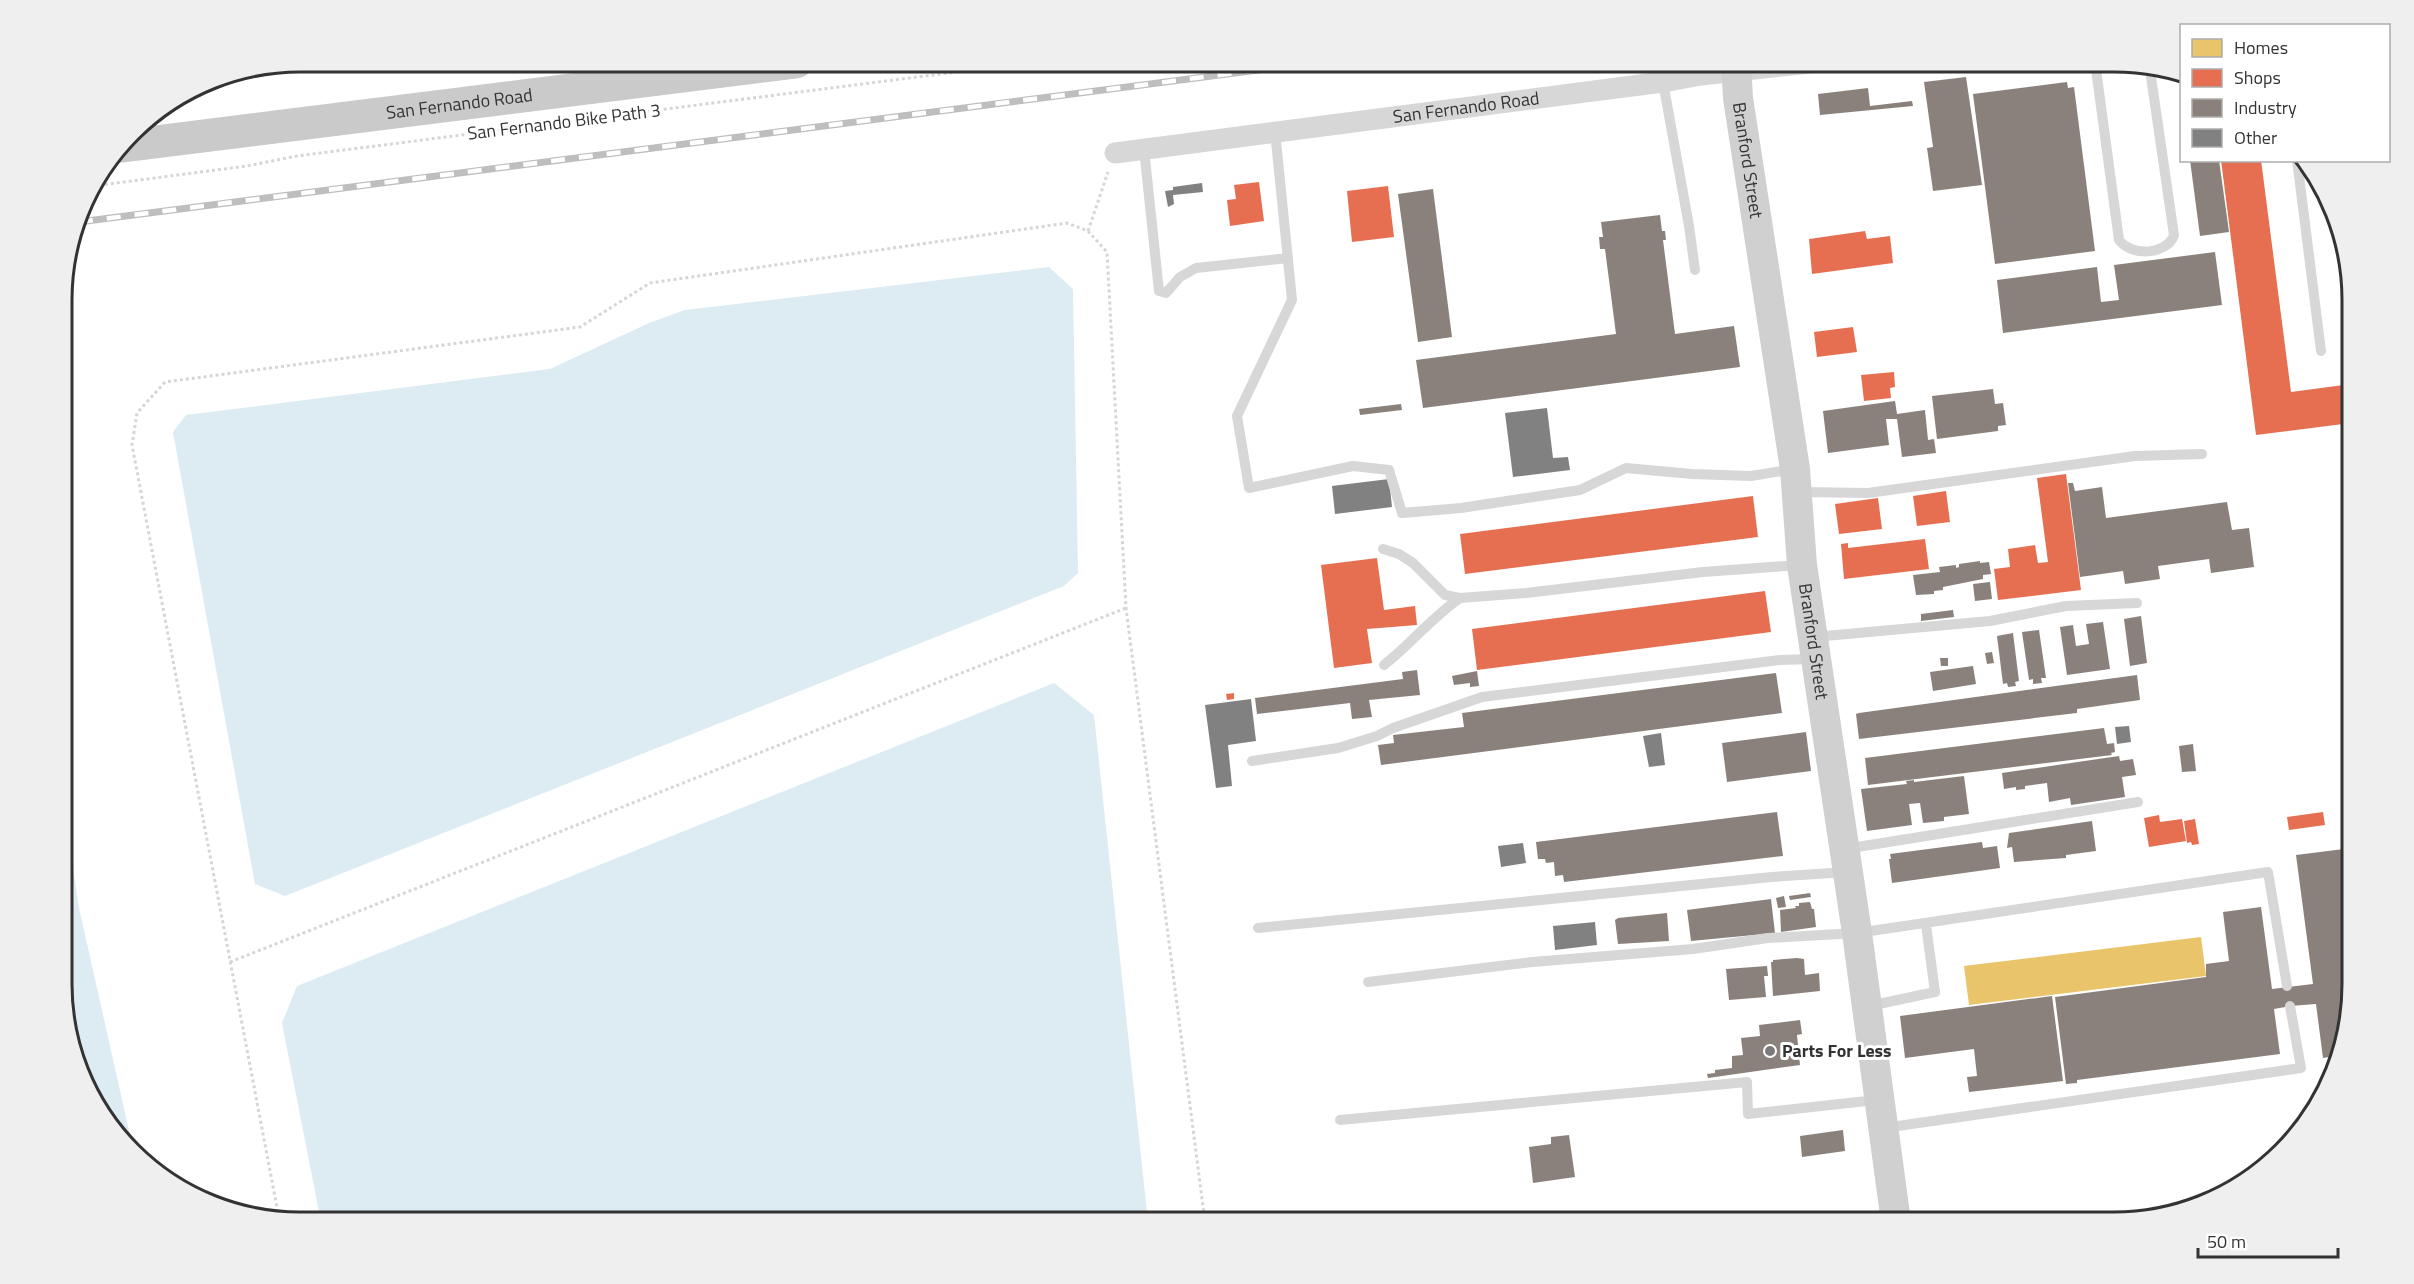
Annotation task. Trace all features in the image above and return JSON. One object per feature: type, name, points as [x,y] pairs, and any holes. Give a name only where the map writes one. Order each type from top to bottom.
[{"type":"main road","name":"San Fernando Road","points":[[134,145],[677,72]]},
{"type":"main road","name":"Branford Street","points":[[1736,72],[1740,110],[1796,481],[1802,565],[1857,933],[1865,1006],[1895,1212]]},
{"type":"street","name":"San Fernando Road","points":[[1114,153],[1663,82],[1712,72]]},
{"type":"lane","points":[[2097,72],[2119,240],[2134,251],[2164,248],[2169,245],[2174,235],[2151,75]]},
{"type":"lane","points":[[1663,82],[1695,270]]},
{"type":"lane","points":[[1275,131],[1292,300],[1237,416],[1249,488],[1353,466],[1389,470],[1402,513],[1461,508],[1580,490],[1626,468],[1751,476],[1868,493],[2135,456],[2202,454]]},
{"type":"lane","points":[[1144,149],[1160,291],[1166,293],[1180,277],[1196,268],[1288,258]]},
{"type":"lane","points":[[2298,164],[2321,351]]},
{"type":"lane","points":[[1383,549],[1399,554],[1413,563],[1445,595],[1460,598],[1526,593],[1703,572],[1802,565]]},
{"type":"lane","points":[[1384,665],[1419,636],[1441,611],[1460,598]]},
{"type":"lane","points":[[1252,761],[1338,748],[1482,697],[1780,660],[1815,648],[1990,621],[2066,606],[2137,603]]},
{"type":"lane","points":[[1258,928],[1772,877],[2138,802]]},
{"type":"lane","points":[[1368,982],[1543,961],[1693,949],[1768,938],[1857,933],[1926,925],[2268,872],[2288,986]]},
{"type":"lane","points":[[1865,1006],[1935,992],[1926,925]]},
{"type":"lane","points":[[1340,1120],[1747,1082],[1748,1114],[1882,1114],[2301,1068],[2290,1006]]},
{"type":"path","name":"San Fernando Bike Path 3","points":[[104,185],[247,166],[297,156],[956,72]]},
{"type":"path","points":[[1088,231],[1114,153]]},
{"type":"path","points":[[278,1211],[132,445],[137,413],[165,382],[580,327],[650,283],[1068,223],[1088,231],[1107,252],[1126,608],[1204,1212]]},
{"type":"path","points":[[230,962],[1126,608]]},
{"type":"shaded area","points":[[1049,267],[1073,289],[1078,573],[1064,586],[285,896],[255,884],[173,432],[186,415],[550,369],[649,323],[685,310]]},
{"type":"shaded area","points":[[1054,683],[1094,715],[1147,1212],[319,1212],[282,1023],[297,986]]},
{"type":"shaded area","points":[[72,861],[79,908],[130,1135],[110,1111],[96,1085],[84,1057],[76,1028],[72,999]]},
{"type":"building: Homes","points":[[2201,937],[2206,976],[1969,1005],[1964,966]]},
{"type":"building: Shops","points":[[2221,162],[2261,162],[2291,392],[2342,385],[2342,424],[2256,435]]},
{"type":"building: Shops","points":[[1259,182],[1264,221],[1230,226],[1227,200],[1236,199],[1234,185]]},
{"type":"building: Shops","points":[[1388,186],[1394,237],[1352,242],[1347,191]]},
{"type":"building: Shops","points":[[1865,231],[1867,239],[1890,236],[1893,263],[1812,274],[1809,239]]},
{"type":"building: Shops","points":[[1853,327],[1857,352],[1817,357],[1814,332]]},
{"type":"building: Shops","points":[[1894,372],[1895,387],[1890,388],[1891,398],[1864,401],[1861,375]]},
{"type":"building: Shops","points":[[2066,474],[2081,590],[1998,600],[1994,569],[2010,567],[2008,549],[2035,545],[2038,563],[2048,562],[2037,478]]},
{"type":"building: Shops","points":[[1946,491],[1950,522],[1917,526],[1913,496]]},
{"type":"building: Shops","points":[[1753,496],[1758,537],[1465,574],[1460,534]]},
{"type":"building: Shops","points":[[1878,498],[1882,529],[1839,534],[1835,504]]},
{"type":"building: Shops","points":[[1925,539],[1929,569],[1844,579],[1841,544],[1848,543],[1848,548]]},
{"type":"building: Shops","points":[[1377,558],[1384,610],[1415,606],[1417,625],[1367,629],[1372,663],[1334,668],[1321,565]]},
{"type":"building: Shops","points":[[1765,591],[1771,632],[1477,670],[1472,629]]},
{"type":"building: Shops","points":[[1234,693],[1234,699],[1227,700],[1226,694]]},
{"type":"building: Shops","points":[[2323,812],[2325,825],[2289,830],[2287,817]]},
{"type":"building: Shops","points":[[2159,815],[2160,822],[2182,819],[2186,841],[2149,847],[2144,818]]},
{"type":"building: Shops","points":[[2195,819],[2199,844],[2192,845],[2191,842],[2187,843],[2184,821]]},
{"type":"building: Industry","points":[[1966,77],[1982,185],[1933,191],[1927,148],[1933,147],[1924,82]]},
{"type":"building: Industry","points":[[2067,82],[2068,88],[2074,87],[2095,251],[1995,264],[1973,94]]},
{"type":"building: Industry","points":[[1868,88],[1870,106],[1912,101],[1913,106],[1820,115],[1818,94]]},
{"type":"building: Industry","points":[[2190,162],[2219,162],[2229,232],[2200,236]]},
{"type":"building: Industry","points":[[1433,189],[1452,337],[1418,342],[1398,194]]},
{"type":"building: Industry","points":[[1660,215],[1662,231],[1665,231],[1666,240],[1663,240],[1675,334],[1734,326],[1740,367],[1423,408],[1416,360],[1616,334],[1605,249],[1600,249],[1599,237],[1603,237],[1601,222]]},
{"type":"building: Industry","points":[[2215,252],[2222,305],[2003,333],[1997,280],[2097,267],[2101,302],[2119,300],[2114,265]]},
{"type":"building: Industry","points":[[1993,389],[1995,404],[2003,403],[2006,425],[1998,426],[1998,431],[1937,439],[1932,396]]},
{"type":"building: Industry","points":[[1895,401],[1897,414],[1925,410],[1928,440],[1934,439],[1936,453],[1902,457],[1897,419],[1886,419],[1889,445],[1828,453],[1823,411]]},
{"type":"building: Industry","points":[[1401,404],[1402,410],[1360,415],[1359,409]]},
{"type":"building: Industry","points":[[2068,483],[2073,483],[2075,491],[2102,487],[2106,518],[2227,502],[2232,530],[2249,528],[2254,567],[2211,573],[2209,559],[2158,566],[2160,579],[2125,584],[2123,571],[2080,577]]},
{"type":"building: Industry","points":[[1980,561],[1980,563],[1989,562],[1991,574],[1983,575],[1983,579],[1943,587],[1943,590],[1934,591],[1934,594],[1916,595],[1913,575],[1940,572],[1939,567],[1956,565],[1956,568],[1959,564]]},
{"type":"building: Industry","points":[[1990,582],[1992,599],[1975,601],[1973,584]]},
{"type":"building: Industry","points":[[1953,610],[1954,617],[1921,621],[1921,614]]},
{"type":"building: Industry","points":[[2141,616],[2147,663],[2130,666],[2124,619]]},
{"type":"building: Industry","points":[[2103,622],[2110,669],[2067,675],[2060,627],[2073,625],[2076,646],[2089,644],[2086,624]]},
{"type":"building: Industry","points":[[2039,630],[2046,678],[2041,678],[2042,683],[2033,684],[2033,679],[2029,680],[2022,632]]},
{"type":"building: Industry","points":[[2013,633],[2019,681],[2015,682],[2016,686],[2008,687],[2007,683],[2003,684],[1997,636]]},
{"type":"building: Industry","points":[[1992,652],[1994,663],[1987,664],[1985,653]]},
{"type":"building: Industry","points":[[1940,658],[1948,658],[1948,666],[1941,666]]},
{"type":"building: Industry","points":[[1973,666],[1976,684],[1933,691],[1930,672]]},
{"type":"building: Industry","points":[[1417,670],[1420,695],[1369,700],[1372,717],[1352,719],[1350,703],[1257,714],[1255,698],[1403,679],[1402,672]]},
{"type":"building: Industry","points":[[1477,671],[1479,686],[1470,687],[1470,683],[1454,685],[1452,676]]},
{"type":"building: Industry","points":[[1776,673],[1782,713],[1381,765],[1378,745],[1394,743],[1393,735],[1464,727],[1462,713]]},
{"type":"building: Industry","points":[[2137,675],[2140,700],[2077,709],[2077,713],[1859,739],[1856,714],[1859,713]]},
{"type":"building: Industry","points":[[2104,728],[2107,744],[2114,743],[2115,752],[2111,753],[2112,755],[1868,785],[1865,758]]},
{"type":"building: Industry","points":[[1806,732],[1811,771],[1727,782],[1722,743]]},
{"type":"building: Industry","points":[[2193,744],[2196,771],[2182,772],[2179,746]]},
{"type":"building: Industry","points":[[2119,756],[2120,761],[2133,759],[2136,775],[2122,777],[2125,797],[2071,805],[2070,798],[2049,802],[2047,783],[2025,786],[2025,789],[2016,790],[2016,787],[2004,789],[2002,773]]},
{"type":"building: Industry","points":[[1964,776],[1969,814],[1944,817],[1944,821],[1923,823],[1920,803],[1909,804],[1912,825],[1867,831],[1861,789],[1907,784],[1906,781]]},
{"type":"building: Industry","points":[[1777,812],[1783,856],[1564,882],[1563,875],[1555,876],[1554,862],[1546,863],[1545,859],[1538,859],[1536,842]]},
{"type":"building: Industry","points":[[2092,821],[2096,851],[2066,855],[2066,858],[2014,862],[2012,847],[2007,848],[2009,833]]},
{"type":"building: Industry","points":[[1982,842],[1983,848],[1997,846],[2000,868],[1892,883],[1890,854]]},
{"type":"building: Industry","points":[[2342,849],[2342,999],[2338,1028],[2330,1057],[2323,1058],[2316,1004],[2290,1006],[2274,1009],[2280,1054],[2077,1080],[2077,1083],[2066,1084],[2055,997],[2206,977],[2206,964],[2229,961],[2223,912],[2261,907],[2272,989],[2313,984],[2296,855]]},
{"type":"building: Industry","points":[[1810,893],[1811,897],[1790,900],[1789,896]]},
{"type":"building: Industry","points":[[1784,896],[1786,907],[1778,908],[1776,898]]},
{"type":"building: Industry","points":[[1771,899],[1775,933],[1691,941],[1687,910]]},
{"type":"building: Industry","points":[[1810,902],[1814,909],[1816,927],[1781,932],[1780,910],[1796,908],[1795,906],[1799,906],[1799,903]]},
{"type":"building: Industry","points":[[1667,913],[1669,941],[1618,944],[1615,920],[1618,918]]},
{"type":"building: Industry","points":[[1804,959],[1805,975],[1819,973],[1820,991],[1773,996],[1771,962]]},
{"type":"building: Industry","points":[[1767,966],[1768,976],[1764,976],[1766,997],[1729,1000],[1726,969]]},
{"type":"building: Industry","points":[[2052,996],[2063,1081],[1969,1092],[1967,1077],[1977,1076],[1974,1049],[1905,1058],[1900,1016]]},
{"type":"building: Industry","name":"Parts For Less","points":[[1800,1020],[1802,1034],[1797,1035],[1800,1065],[1708,1078],[1707,1074],[1715,1073],[1715,1070],[1732,1068],[1732,1056],[1743,1055],[1741,1038],[1760,1036],[1759,1025]]},
{"type":"building: Industry","points":[[1843,1130],[1845,1151],[1802,1157],[1800,1136]]},
{"type":"building: Industry","points":[[1569,1135],[1575,1177],[1533,1183],[1529,1147],[1551,1144],[1551,1137]]},
{"type":"building: Other","points":[[1202,183],[1203,192],[1173,195],[1174,204],[1168,207],[1165,191],[1173,190],[1173,187]]},
{"type":"building: Other","points":[[1547,408],[1553,458],[1568,457],[1570,470],[1513,477],[1505,413]]},
{"type":"building: Other","points":[[1389,479],[1392,507],[1335,514],[1332,486]]},
{"type":"building: Other","points":[[1251,699],[1256,741],[1228,745],[1232,786],[1216,788],[1205,705]]},
{"type":"building: Other","points":[[2129,726],[2131,742],[2117,744],[2115,727]]},
{"type":"building: Other","points":[[1661,733],[1665,765],[1649,767],[1643,736]]},
{"type":"building: Other","points":[[1523,843],[1526,863],[1501,867],[1498,846]]},
{"type":"building: Other","points":[[1595,922],[1597,945],[1555,950],[1553,926]]},
{"type":"railway","points":[[86,221],[1242,72]]},
{"type":"place","name":"Parts For Less","points":[[1770,1051]]}]
